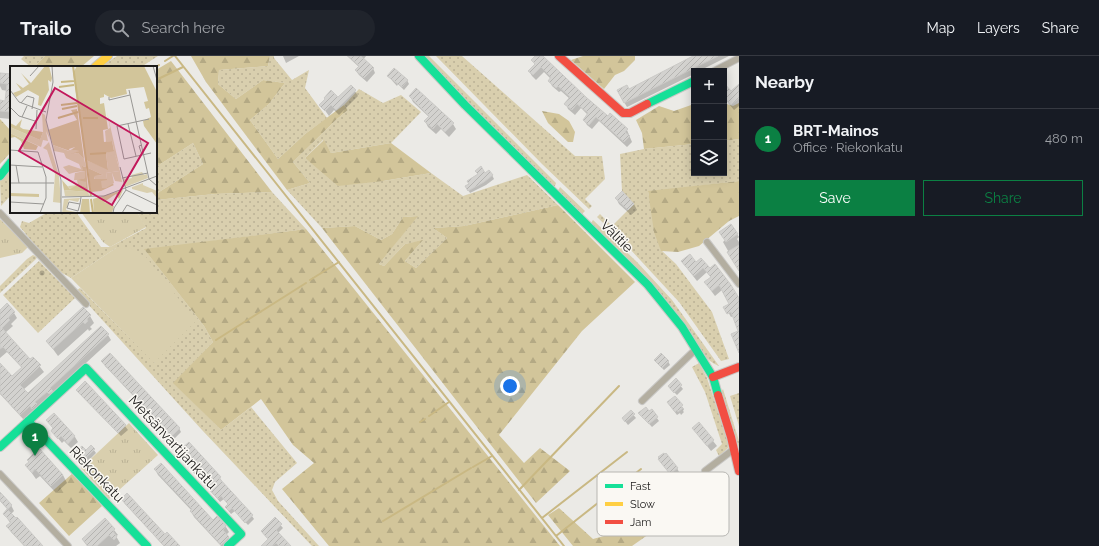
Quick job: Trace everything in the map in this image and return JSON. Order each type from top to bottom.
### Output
[{"type":"street","points":[[96,66],[108,56]]},
{"type":"street","name":"Välitie","points":[[419,56],[465,105],[648,285],[674,316],[713,377],[739,471]]},
{"type":"street","points":[[559,56],[623,113],[630,113],[691,82]]},
{"type":"street","points":[[720,68],[739,58]]},
{"type":"street","points":[[0,176],[10,163]]},
{"type":"street","points":[[0,213],[86,304]]},
{"type":"street","points":[[708,242],[739,284]]},
{"type":"street","points":[[642,401],[696,349]]},
{"type":"street","points":[[713,377],[739,367]]},
{"type":"street","name":"Metsänvartijankatu","points":[[28,421],[86,368],[241,534],[228,546]]},
{"type":"street","points":[[0,447],[28,421]]},
{"type":"street","name":"Riekonkatu","points":[[28,421],[147,546]]},
{"type":"street","points":[[705,471],[734,449]]},
{"type":"street","points":[[0,474],[68,546]]},
{"type":"green space","points":[[24,56],[45,56],[35,66],[30,66],[21,59]]},
{"type":"green space","points":[[45,56],[94,56],[82,66],[35,66]]},
{"type":"green space","points":[[117,56],[158,56],[143,66],[102,66]]},
{"type":"green space","points":[[191,56],[270,56],[268,66],[219,70],[218,84],[236,99],[263,80],[285,83],[269,104],[250,120],[278,159],[305,134],[344,105],[348,110],[293,162],[310,183],[287,190],[206,82]]},
{"type":"green space","points":[[270,56],[274,56],[292,80],[309,70],[305,88],[327,118],[305,134],[278,159],[250,120],[269,104],[285,83],[263,80],[236,99],[218,84],[219,70],[268,66]]},
{"type":"green space","points":[[423,56],[429,56],[556,183],[555,186],[553,186]]},
{"type":"green space","points":[[436,56],[462,56],[575,156],[602,156],[605,179],[585,199],[592,206],[589,209],[542,164]]},
{"type":"green space","points":[[583,56],[635,56],[635,60],[624,71],[615,75],[604,89],[571,60]]},
{"type":"green space","points":[[171,61],[272,192],[215,194],[157,200],[157,193],[203,164],[193,143],[157,166],[157,69]]},
{"type":"green space","points":[[359,89],[383,103],[401,95],[421,112],[391,143],[331,153],[323,140],[305,158],[316,166],[383,181],[431,173],[463,196],[527,175],[558,205],[464,226],[433,228],[447,238],[416,268],[405,261],[422,241],[405,244],[384,266],[379,264],[417,216],[403,217],[392,234],[381,240],[355,226],[322,228],[287,190],[310,183],[293,162],[348,110],[344,105]]},
{"type":"green space","points":[[739,103],[739,139],[727,141],[727,104],[733,106]]},
{"type":"green space","points":[[691,105],[691,144],[644,149],[642,133],[636,120],[659,106],[674,111]]},
{"type":"green space","points":[[542,111],[559,114],[569,121],[575,132],[573,142],[568,142],[548,123]]},
{"type":"green space","points":[[0,119],[10,130],[10,153],[0,164]]},
{"type":"green space","points":[[739,139],[739,181],[648,192],[661,250],[676,264],[712,312],[729,359],[721,361],[679,302],[629,248],[597,217],[600,214],[612,226],[634,204],[622,191],[620,154],[644,149],[691,144],[691,176],[727,176],[727,141]]},
{"type":"green space","points":[[324,140],[331,153],[391,143],[431,173],[383,181],[338,186],[305,158]]},
{"type":"green space","points":[[193,143],[203,164],[157,193],[157,166]]},
{"type":"green space","points":[[10,170],[10,196],[1,206],[0,181]]},
{"type":"green space","points":[[739,181],[739,216],[729,221],[699,246],[678,252],[661,251],[654,232],[648,191]]},
{"type":"green space","points":[[560,187],[585,211],[582,214],[558,191]]},
{"type":"green space","points":[[272,192],[306,229],[145,250],[204,326],[213,342],[174,383],[221,430],[251,407],[297,463],[275,482],[272,490],[278,501],[319,546],[312,546],[202,430],[76,291],[80,288],[155,363],[116,248],[71,278],[55,269],[20,227],[22,221],[29,223],[46,213],[77,213],[101,247],[110,247],[146,228],[138,213],[157,213],[157,200],[215,194]]},
{"type":"green space","points":[[558,205],[635,282],[582,331],[499,435],[524,463],[540,448],[570,471],[536,503],[322,228],[355,226],[381,240],[392,234],[403,217],[418,216],[379,264],[384,266],[405,244],[423,240],[405,261],[416,268],[447,238],[433,228],[464,226]]},
{"type":"green space","points":[[82,213],[138,213],[146,227],[110,247],[103,242]]},
{"type":"green space","points":[[0,219],[28,247],[22,253],[0,258]]},
{"type":"green space","points":[[593,220],[637,262],[672,300],[719,366],[714,364],[706,357],[668,304],[644,276],[591,223]]},
{"type":"green space","points":[[306,229],[560,546],[329,546],[282,489],[314,463],[293,445],[261,399],[221,430],[173,383],[213,342],[204,326],[144,249]]},
{"type":"green space","points":[[128,247],[146,257],[196,321],[154,363],[71,278],[116,248]]},
{"type":"green space","points":[[33,255],[37,257],[36,259],[0,293],[0,286]]},
{"type":"green space","points":[[39,261],[75,298],[38,333],[3,295]]},
{"type":"green space","points":[[699,363],[707,378],[728,442],[728,448],[719,456],[716,450],[722,444],[705,392],[692,367]]},
{"type":"green space","points":[[723,389],[739,441],[739,448],[721,392]]},
{"type":"green space","points":[[739,393],[739,426],[730,396]]},
{"type":"green space","points":[[129,423],[158,455],[109,499],[81,468]]},
{"type":"green space","points":[[73,473],[102,506],[69,536],[39,503]]},
{"type":"green space","points":[[559,508],[593,539],[604,536],[646,536],[632,546],[573,546],[548,515]]},
{"type":"building","points":[[348,56],[361,56],[374,68],[364,78],[355,70],[359,66]]},
{"type":"building","points":[[535,56],[543,56],[587,98],[608,116],[610,113],[628,129],[625,132],[630,136],[624,142],[596,117],[589,125],[583,120],[588,113],[577,104],[572,110],[564,104],[570,97],[558,86],[556,88],[548,81],[551,77],[541,67],[533,75],[528,71],[535,64],[531,60]]},
{"type":"building","points":[[693,56],[718,56],[694,68],[691,68],[691,70],[624,103],[617,90],[627,85],[629,89]]},
{"type":"building","points":[[394,68],[408,80],[402,87],[387,76]]},
{"type":"building","points":[[0,73],[10,74],[10,112],[0,111],[0,100],[5,101],[7,84],[0,83]]},
{"type":"building","points":[[739,84],[739,98],[731,105],[727,100],[727,86],[731,91]]},
{"type":"building","points":[[351,85],[356,90],[336,110],[331,105],[325,111],[319,105],[331,90],[338,97]]},
{"type":"building","points":[[416,88],[454,123],[445,132],[437,124],[433,129],[424,121],[429,116],[409,96]]},
{"type":"building","points":[[481,166],[485,173],[489,170],[493,175],[468,191],[465,186],[469,184],[467,181],[478,174],[475,171]]},
{"type":"building","points":[[622,191],[634,204],[628,210],[615,198]]},
{"type":"building","points":[[731,224],[738,234],[726,242],[719,232]]},
{"type":"building","points":[[739,245],[739,271],[727,252]]},
{"type":"building","points":[[690,254],[696,262],[701,258],[710,268],[715,264],[739,298],[739,353],[731,334],[738,331],[731,312],[727,314],[723,307],[729,304],[719,285],[712,291],[704,282],[711,277],[703,268],[694,276],[681,261]]},
{"type":"building","points":[[7,303],[15,312],[8,318],[10,320],[2,328],[30,359],[33,357],[41,365],[20,385],[28,393],[101,326],[109,334],[50,388],[53,391],[49,394],[47,392],[35,402],[37,404],[32,409],[30,406],[20,415],[0,393],[0,363],[12,376],[22,367],[3,347],[0,349],[0,310]]},
{"type":"building","points":[[83,307],[91,315],[87,319],[88,321],[85,324],[83,322],[53,349],[46,341]]},
{"type":"building","points":[[110,353],[180,428],[172,436],[101,361]]},
{"type":"building","points":[[661,353],[669,361],[662,368],[654,360]]},
{"type":"building","points":[[676,378],[682,385],[674,393],[668,386]]},
{"type":"building","points":[[85,381],[126,425],[118,433],[76,390]]},
{"type":"building","points":[[675,396],[683,405],[681,407],[683,408],[678,412],[677,410],[675,412],[667,402]]},
{"type":"building","points":[[646,407],[649,411],[652,409],[658,417],[649,424],[638,413]]},
{"type":"building","points":[[631,410],[635,414],[625,422],[622,418]]},
{"type":"building","points":[[54,413],[75,436],[68,444],[61,436],[58,439],[51,431],[53,428],[46,420]]},
{"type":"building","points":[[699,422],[714,440],[707,446],[692,428]]},
{"type":"building","points":[[189,442],[253,515],[245,523],[232,508],[229,511],[225,507],[228,504],[221,496],[218,499],[205,485],[210,481],[201,471],[196,475],[192,471],[197,467],[183,455],[185,454],[181,449]]},
{"type":"building","points":[[91,445],[95,449],[80,463],[76,459],[79,456],[75,452],[82,446],[86,450]]},
{"type":"building","points":[[39,448],[63,475],[51,486],[35,469],[32,473],[25,465],[29,462],[27,460]]},
{"type":"building","points":[[666,453],[678,468],[673,472],[668,472],[658,457]]},
{"type":"building","points":[[161,463],[213,520],[217,516],[226,526],[223,530],[229,537],[221,545],[190,511],[192,509],[154,469]]},
{"type":"building","points":[[0,492],[12,505],[8,509],[0,500]]},
{"type":"building","points":[[127,493],[165,534],[167,532],[180,546],[164,546],[121,499]]},
{"type":"building","points":[[7,509],[16,518],[17,517],[43,546],[25,546],[6,526],[11,522],[3,514]]},
{"type":"building","points":[[275,517],[282,524],[276,530],[291,546],[279,546],[276,543],[272,546],[261,546],[268,539],[261,531]]},
{"type":"building","points":[[105,518],[115,529],[113,531],[117,537],[114,540],[109,535],[97,546],[88,546],[82,539]]},
{"type":"waterway","points":[[165,61],[173,56]]},
{"type":"waterway","points":[[175,56],[564,546]]},
{"type":"waterway","points":[[157,80],[183,67]]},
{"type":"waterway","points":[[310,280],[339,262]]},
{"type":"waterway","points":[[216,340],[306,283]]},
{"type":"waterway","points":[[519,490],[619,386]]},
{"type":"waterway","points":[[429,416],[449,402]]},
{"type":"waterway","points":[[420,422],[425,419]]},
{"type":"waterway","points":[[601,472],[627,452]]},
{"type":"waterway","points":[[473,467],[492,456]]},
{"type":"waterway","points":[[383,521],[471,468]]},
{"type":"waterway","points":[[637,472],[641,469]]},
{"type":"waterway","points":[[542,518],[597,475]]},
{"type":"waterway","points":[[556,536],[597,504]]},
{"type":"traffic: fast","points":[[419,56],[465,105],[648,285],[682,327],[713,377],[718,395]]},
{"type":"traffic: fast","points":[[647,104],[691,82]]},
{"type":"traffic: fast","points":[[0,176],[10,163]]},
{"type":"traffic: fast","points":[[0,447],[86,368],[241,534],[228,546]]},
{"type":"traffic: fast","points":[[28,421],[147,546]]},
{"type":"traffic: slow","points":[[96,66],[108,56]]},
{"type":"traffic: jam","points":[[559,56],[623,113],[630,113],[647,104]]},
{"type":"traffic: jam","points":[[713,377],[739,367]]},
{"type":"traffic: jam","points":[[718,395],[731,437],[739,471]]},
{"type":"place","name":"BRT-Mainos","points":[[35,456]]}]
